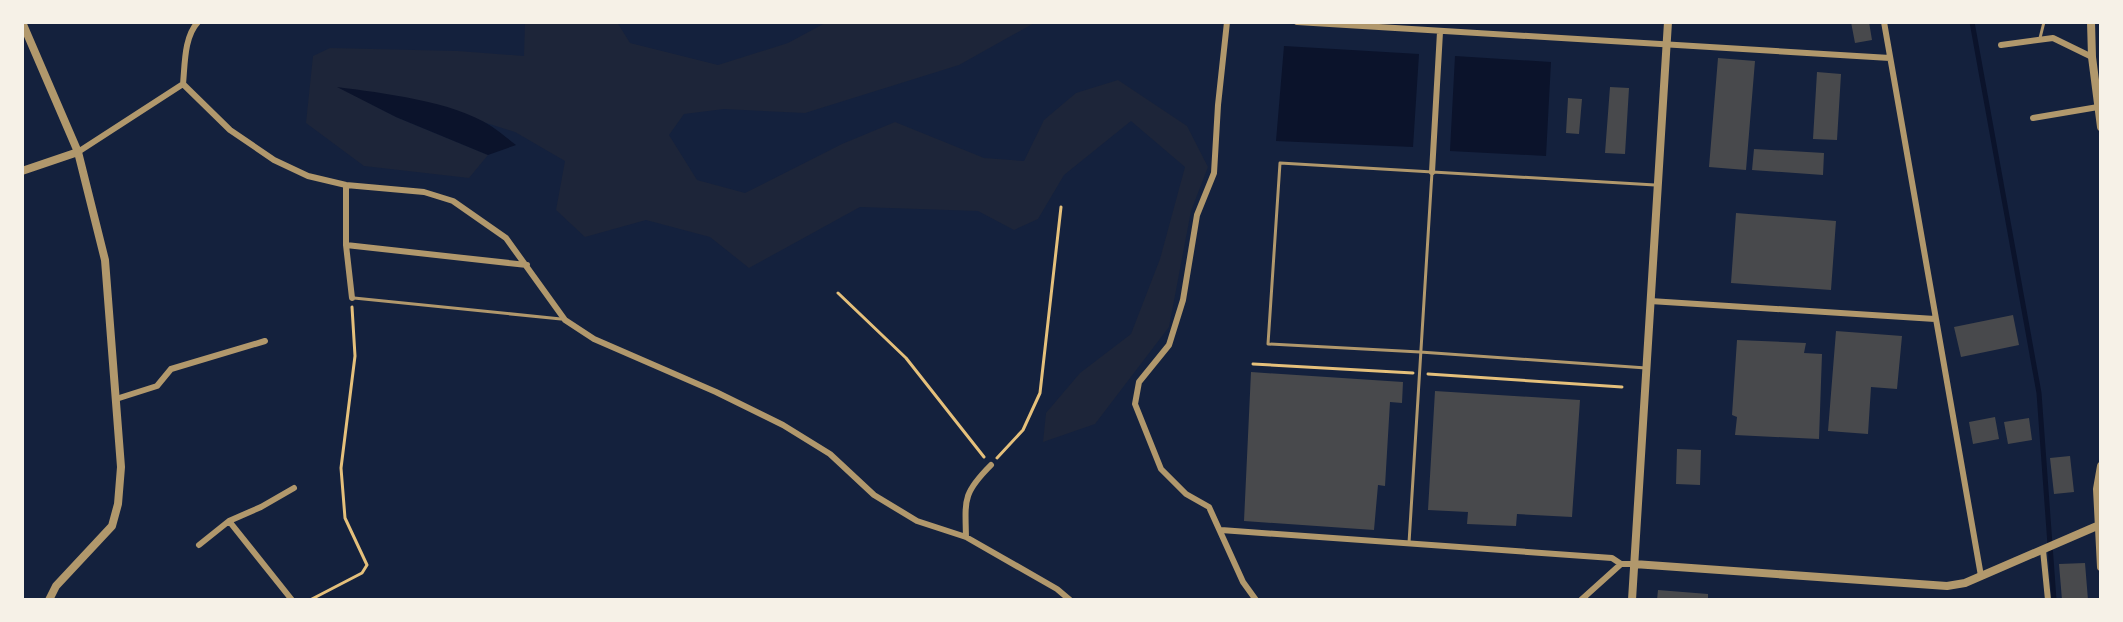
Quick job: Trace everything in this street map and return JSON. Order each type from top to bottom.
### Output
[{"type":"street","points":[[22,22],[78,152],[105,260],[121,467],[118,504],[112,526],[56,586],[49,600]]},
{"type":"street","points":[[183,84],[186,52],[192,28],[198,22]]},
{"type":"street","points":[[1227,22],[1214,173],[1197,215],[1183,300],[1169,345],[1139,382],[1135,404],[1161,469],[1186,494],[1209,507],[1243,582],[1256,600]]},
{"type":"street","points":[[1297,22],[1890,58]]},
{"type":"street","points":[[1632,600],[1668,22]]},
{"type":"street","points":[[1884,22],[1981,576]]},
{"type":"street","points":[[2091,22],[2101,127]]},
{"type":"street","points":[[1432,172],[1440,32]]},
{"type":"street","points":[[2001,45],[2053,38],[2092,57]]},
{"type":"street","points":[[22,171],[78,152],[183,84]]},
{"type":"street","points":[[183,84],[230,130],[274,160],[308,176],[346,185],[424,192],[453,201],[506,238],[565,320],[594,339],[783,425],[830,454],[885,501],[917,521],[966,537],[1057,589],[1070,600]]},
{"type":"street","points":[[2033,118],[2098,107]]},
{"type":"street","points":[[346,185],[346,245],[352,298]]},
{"type":"street","points":[[346,245],[527,265]]},
{"type":"street","points":[[1650,301],[1935,319]]},
{"type":"street","points":[[116,399],[157,386],[171,369],[265,341]]},
{"type":"street","points":[[966,537],[965,506],[972,484],[991,465]]},
{"type":"street","points":[[2101,466],[2097,489],[2101,567]]},
{"type":"street","points":[[199,545],[229,521],[294,488]]},
{"type":"street","points":[[229,521],[292,600]]},
{"type":"street","points":[[1221,530],[1612,558],[1621,564],[1947,586],[1965,583],[2099,526]]},
{"type":"street","points":[[2043,550],[2048,600]]},
{"type":"street","points":[[1581,600],[1621,564]]},
{"type":"lane","points":[[2040,38],[2044,22]]},
{"type":"lane","points":[[1647,368],[1268,344],[1280,163],[1659,185]]},
{"type":"lane","points":[[1409,545],[1432,172]]},
{"type":"lane","points":[[352,298],[565,320]]},
{"type":"path","points":[[838,293],[906,358],[991,465],[1023,430],[1040,393],[1061,207]]},
{"type":"path","points":[[310,600],[362,573],[367,565],[345,518],[341,468],[355,356],[352,298]]},
{"type":"path","points":[[1253,364],[1622,387]]},
{"type":"shaded area","points":[[525,22],[617,22],[630,43],[718,65],[788,43],[827,22],[1036,22],[959,65],[805,113],[724,109],[684,114],[669,135],[697,180],[745,193],[842,144],[895,122],[984,158],[1024,161],[1044,120],[1076,93],[1118,80],[1187,126],[1208,167],[1191,211],[1169,327],[1095,424],[1043,442],[1046,413],[1080,373],[1131,334],[1160,259],[1185,167],[1131,121],[1064,175],[1038,219],[1014,230],[978,211],[860,207],[749,268],[710,237],[646,220],[585,237],[556,210],[565,161],[515,132],[410,99],[340,88],[396,117],[488,155],[469,178],[364,166],[306,123],[313,56],[330,48],[524,56]]},
{"type":"shaded area","points":[[1284,46],[1419,54],[1413,147],[1276,141]]},
{"type":"shaded area","points":[[1455,56],[1551,62],[1546,156],[1450,151]]},
{"type":"shaded area","points":[[337,87],[417,99],[457,110],[491,126],[516,145],[488,155],[396,117]]},
{"type":"building","points":[[1851,22],[1869,22],[1872,40],[1855,43]]},
{"type":"building","points":[[1718,58],[1755,61],[1746,170],[1709,167]]},
{"type":"building","points":[[1817,72],[1841,74],[1837,140],[1813,139]]},
{"type":"building","points":[[1610,87],[1629,88],[1625,154],[1605,153]]},
{"type":"building","points":[[1568,98],[1582,99],[1579,134],[1566,133]]},
{"type":"building","points":[[1754,149],[1824,153],[1823,175],[1752,170]]},
{"type":"building","points":[[1736,213],[1836,221],[1831,290],[1731,283]]},
{"type":"building","points":[[2013,315],[2019,345],[1961,357],[1954,327]]},
{"type":"building","points":[[1836,331],[1902,336],[1897,389],[1871,387],[1868,434],[1828,431]]},
{"type":"building","points":[[1737,340],[1806,343],[1804,353],[1822,354],[1819,439],[1735,435],[1737,417],[1732,415]]},
{"type":"building","points":[[1251,372],[1403,382],[1402,403],[1390,402],[1385,486],[1378,485],[1374,530],[1244,521]]},
{"type":"building","points":[[1435,391],[1580,400],[1572,517],[1517,514],[1516,526],[1467,524],[1468,512],[1428,510]]},
{"type":"building","points":[[1995,417],[1999,439],[1973,444],[1969,422]]},
{"type":"building","points":[[2029,418],[2032,440],[2008,444],[2004,422]]},
{"type":"building","points":[[1677,449],[1701,450],[1700,485],[1676,484]]},
{"type":"building","points":[[2070,456],[2074,492],[2054,494],[2050,458]]},
{"type":"building","points":[[2085,563],[2088,600],[2062,600],[2059,564]]},
{"type":"building","points":[[1658,590],[1708,594],[1708,600],[1657,600]]},
{"type":"waterway","points":[[1972,22],[2039,393],[2054,600]]}]
